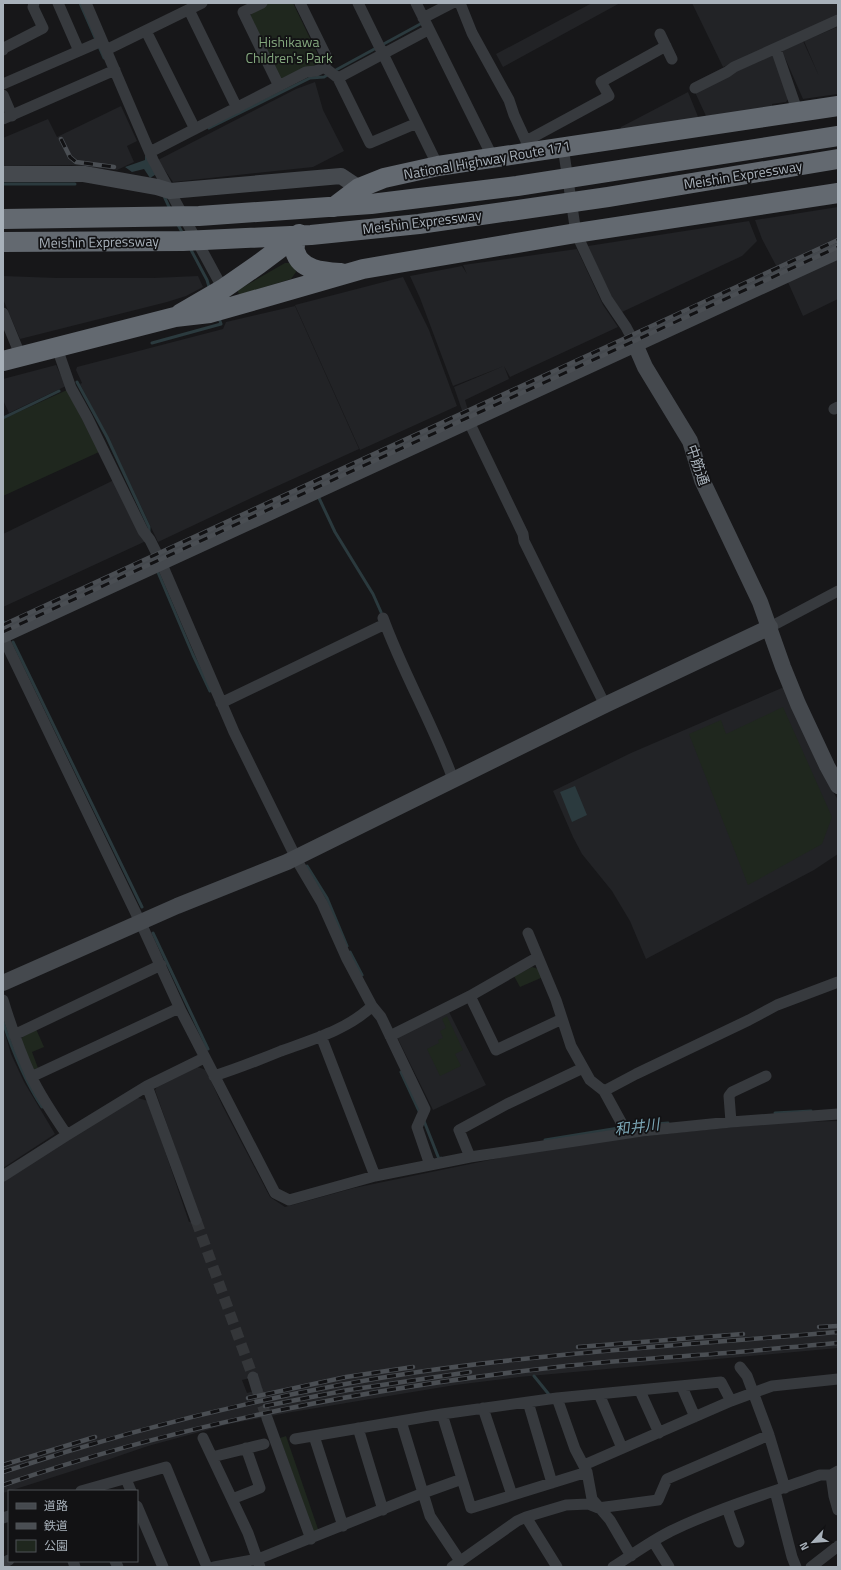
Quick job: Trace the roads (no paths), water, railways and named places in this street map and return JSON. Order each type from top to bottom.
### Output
[{"type":"highway","name":"National Highway Route 171","points":[[215,300],[259,264],[359,188],[384,178],[438,166],[493,158],[527,147],[563,147],[838,106]]},
{"type":"highway","name":"Meishin Expressway","points":[[3,219],[178,217],[371,204],[573,178],[838,136]]},
{"type":"highway","name":"Meishin Expressway","points":[[3,242],[191,240],[312,234],[419,224],[574,202],[838,159]]},
{"type":"highway","name":"National Highway Route 171","points":[[12,359],[175,317],[215,300],[363,269],[576,233],[838,193]]},
{"type":"highway","points":[[296,236],[295,251],[300,262],[320,271],[347,273]]},
{"type":"street","points":[[3,50],[4,48],[43,28],[32,7],[34,3]]},
{"type":"street","points":[[58,3],[80,51]]},
{"type":"street","points":[[86,3],[152,155],[170,192],[215,300]]},
{"type":"street","points":[[3,84],[90,46],[104,45],[146,31],[202,3]]},
{"type":"street","points":[[300,3],[327,58],[332,73],[370,143],[417,123]]},
{"type":"street","points":[[358,3],[438,166]]},
{"type":"street","points":[[416,3],[493,158]]},
{"type":"street","points":[[152,155],[195,129],[306,72],[316,71],[332,73],[380,49],[426,23],[454,3],[509,100],[527,147],[609,96],[601,82],[666,46]]},
{"type":"street","points":[[258,4],[243,12],[279,86]]},
{"type":"street","points":[[189,10],[237,108]]},
{"type":"street","points":[[695,88],[728,72],[734,67],[776,49],[801,35],[838,20]]},
{"type":"street","points":[[146,31],[195,129]]},
{"type":"street","points":[[660,34],[672,59]]},
{"type":"street","points":[[776,49],[798,113]]},
{"type":"street","points":[[3,95],[7,118],[115,70]]},
{"type":"street","name":"中筋通","points":[[563,147],[576,233],[607,298],[626,327],[645,367],[690,441],[702,480],[760,602],[798,704],[838,786]]},
{"type":"street","points":[[3,174],[84,174],[156,187],[170,192],[341,176],[359,188]]},
{"type":"street","points":[[838,251],[3,636],[140,922],[179,1008],[275,1193],[289,1200],[375,1176],[470,1158],[627,1134],[731,1122],[838,1114]]},
{"type":"street","points":[[3,313],[12,359]]},
{"type":"street","points":[[57,348],[71,388],[148,537],[157,564],[221,703],[296,857],[322,903],[347,959],[390,1036],[425,1109],[417,1127],[430,1166]]},
{"type":"street","points":[[469,422],[523,534],[524,541],[605,705]]},
{"type":"street","points":[[3,983],[140,922],[296,857],[605,705],[770,627],[838,591]]},
{"type":"street","points":[[221,703],[384,621],[414,693],[444,756],[453,779]]},
{"type":"street","points":[[528,933],[571,1046],[590,1080],[604,1091],[627,1134]]},
{"type":"street","points":[[390,1036],[470,996],[538,957]]},
{"type":"street","points":[[14,1035],[160,965]]},
{"type":"street","points":[[604,1091],[777,1005],[838,982]]},
{"type":"street","points":[[470,996],[496,1050],[562,1019]]},
{"type":"street","points":[[3,1000],[14,1035],[32,1077],[51,1111],[67,1135]]},
{"type":"street","points":[[32,1077],[179,1008]]},
{"type":"street","points":[[214,1076],[321,1036],[375,1010]]},
{"type":"street","points":[[321,1036],[375,1176]]},
{"type":"street","points":[[3,1176],[147,1086],[204,1058]]},
{"type":"street","points":[[470,1158],[459,1130],[507,1104],[583,1068]]},
{"type":"street","points":[[731,1122],[729,1096],[732,1092],[766,1076]]},
{"type":"street","points":[[147,1086],[196,1220]]},
{"type":"street","points":[[740,1367],[747,1376],[769,1435],[792,1557],[796,1567]]},
{"type":"street","points":[[253,1377],[257,1390]]},
{"type":"street","points":[[442,1414],[471,1508],[552,1483],[585,1468],[622,1448],[731,1401],[772,1386],[838,1379]]},
{"type":"street","points":[[295,1439],[442,1414],[557,1398],[721,1382],[731,1401]]},
{"type":"street","points":[[682,1387],[695,1416]]},
{"type":"street","points":[[640,1391],[659,1433]]},
{"type":"street","points":[[599,1394],[622,1448]]},
{"type":"street","points":[[557,1398],[575,1449],[585,1468],[592,1499],[598,1508],[610,1520],[631,1556]]},
{"type":"street","points":[[528,1402],[552,1483]]},
{"type":"street","points":[[483,1408],[512,1495]]},
{"type":"street","points":[[267,1418],[311,1539]]},
{"type":"street","points":[[401,1421],[430,1516],[456,1564],[517,1521],[526,1517],[566,1505],[588,1504],[598,1508],[658,1500],[667,1479],[769,1435]]},
{"type":"street","points":[[358,1428],[383,1510]]},
{"type":"street","points":[[314,1436],[343,1526]]},
{"type":"street","points":[[203,1438],[232,1499],[259,1563]]},
{"type":"street","points":[[212,1456],[264,1444]]},
{"type":"street","points":[[232,1499],[260,1488],[246,1448]]},
{"type":"street","points":[[88,1490],[166,1467],[208,1567]]},
{"type":"street","points":[[613,1567],[653,1541],[670,1532],[728,1508],[820,1475],[834,1473],[834,1496],[838,1510]]},
{"type":"street","points":[[126,1479],[131,1490]]},
{"type":"street","points":[[214,1567],[259,1563],[311,1539],[423,1493],[462,1479]]},
{"type":"street","points":[[138,1508],[163,1567]]},
{"type":"street","points":[[728,1508],[739,1542]]},
{"type":"street","points":[[526,1517],[557,1567]]},
{"type":"street","points":[[653,1541],[669,1567]]},
{"type":"street","points":[[811,1567],[838,1546]]},
{"type":"waterway","points":[[80,3],[104,58]]},
{"type":"waterway","points":[[334,71],[424,22]]},
{"type":"waterway","points":[[209,128],[310,78],[324,77],[329,74]]},
{"type":"waterway","points":[[3,184],[75,184]]},
{"type":"waterway","points":[[164,196],[170,209]]},
{"type":"waterway","points":[[177,223],[183,234]]},
{"type":"waterway","points":[[190,248],[207,280],[210,290]]},
{"type":"waterway","points":[[152,343],[221,324],[219,318]]},
{"type":"waterway","points":[[77,382],[107,437],[149,527],[149,534]]},
{"type":"waterway","points":[[3,418],[59,391]]},
{"type":"waterway","points":[[319,498],[335,532],[373,594],[381,612]]},
{"type":"waterway","points":[[157,570],[210,691]]},
{"type":"waterway","points":[[3,621],[7,628]]},
{"type":"waterway","points":[[13,642],[142,907]]},
{"type":"waterway","points":[[307,866],[327,898],[347,946]]},
{"type":"waterway","points":[[153,933],[208,1049]]},
{"type":"waterway","points":[[350,952],[362,975]]},
{"type":"waterway","points":[[3,1022],[20,1066],[42,1107]]},
{"type":"waterway","points":[[401,1072],[420,1113]]},
{"type":"waterway","name":"和井川","points":[[775,1113],[811,1111]]},
{"type":"waterway","points":[[424,1121],[439,1159],[441,1158]]},
{"type":"waterway","name":"和井川","points":[[545,1140],[631,1126],[668,1123]]},
{"type":"waterway","points":[[534,1376],[551,1397]]},
{"type":"tunnel","points":[[196,1220],[253,1377]]},
{"type":"tunnel","points":[[257,1390],[267,1418]]},
{"type":"railway","points":[[61,139],[70,157],[76,162],[114,167]]},
{"type":"railway","points":[[3,625],[838,240]]},
{"type":"railway","points":[[3,632],[838,247]]},
{"type":"railway","points":[[819,1327],[838,1326]]},
{"type":"railway","points":[[3,1472],[105,1440],[156,1426],[260,1401],[365,1380],[523,1359],[838,1332]]},
{"type":"railway","points":[[578,1347],[743,1334]]},
{"type":"railway","points":[[3,1485],[70,1463],[137,1444],[204,1427],[341,1398],[479,1377],[567,1366],[838,1343]]},
{"type":"railway","points":[[248,1398],[346,1377],[413,1367]]},
{"type":"railway","points":[[265,1406],[348,1390],[470,1372]]},
{"type":"railway","points":[[3,1465],[95,1437]]},
{"type":"park label","name":"Hishikawa Children's Park","points":[[289,50]]}]
